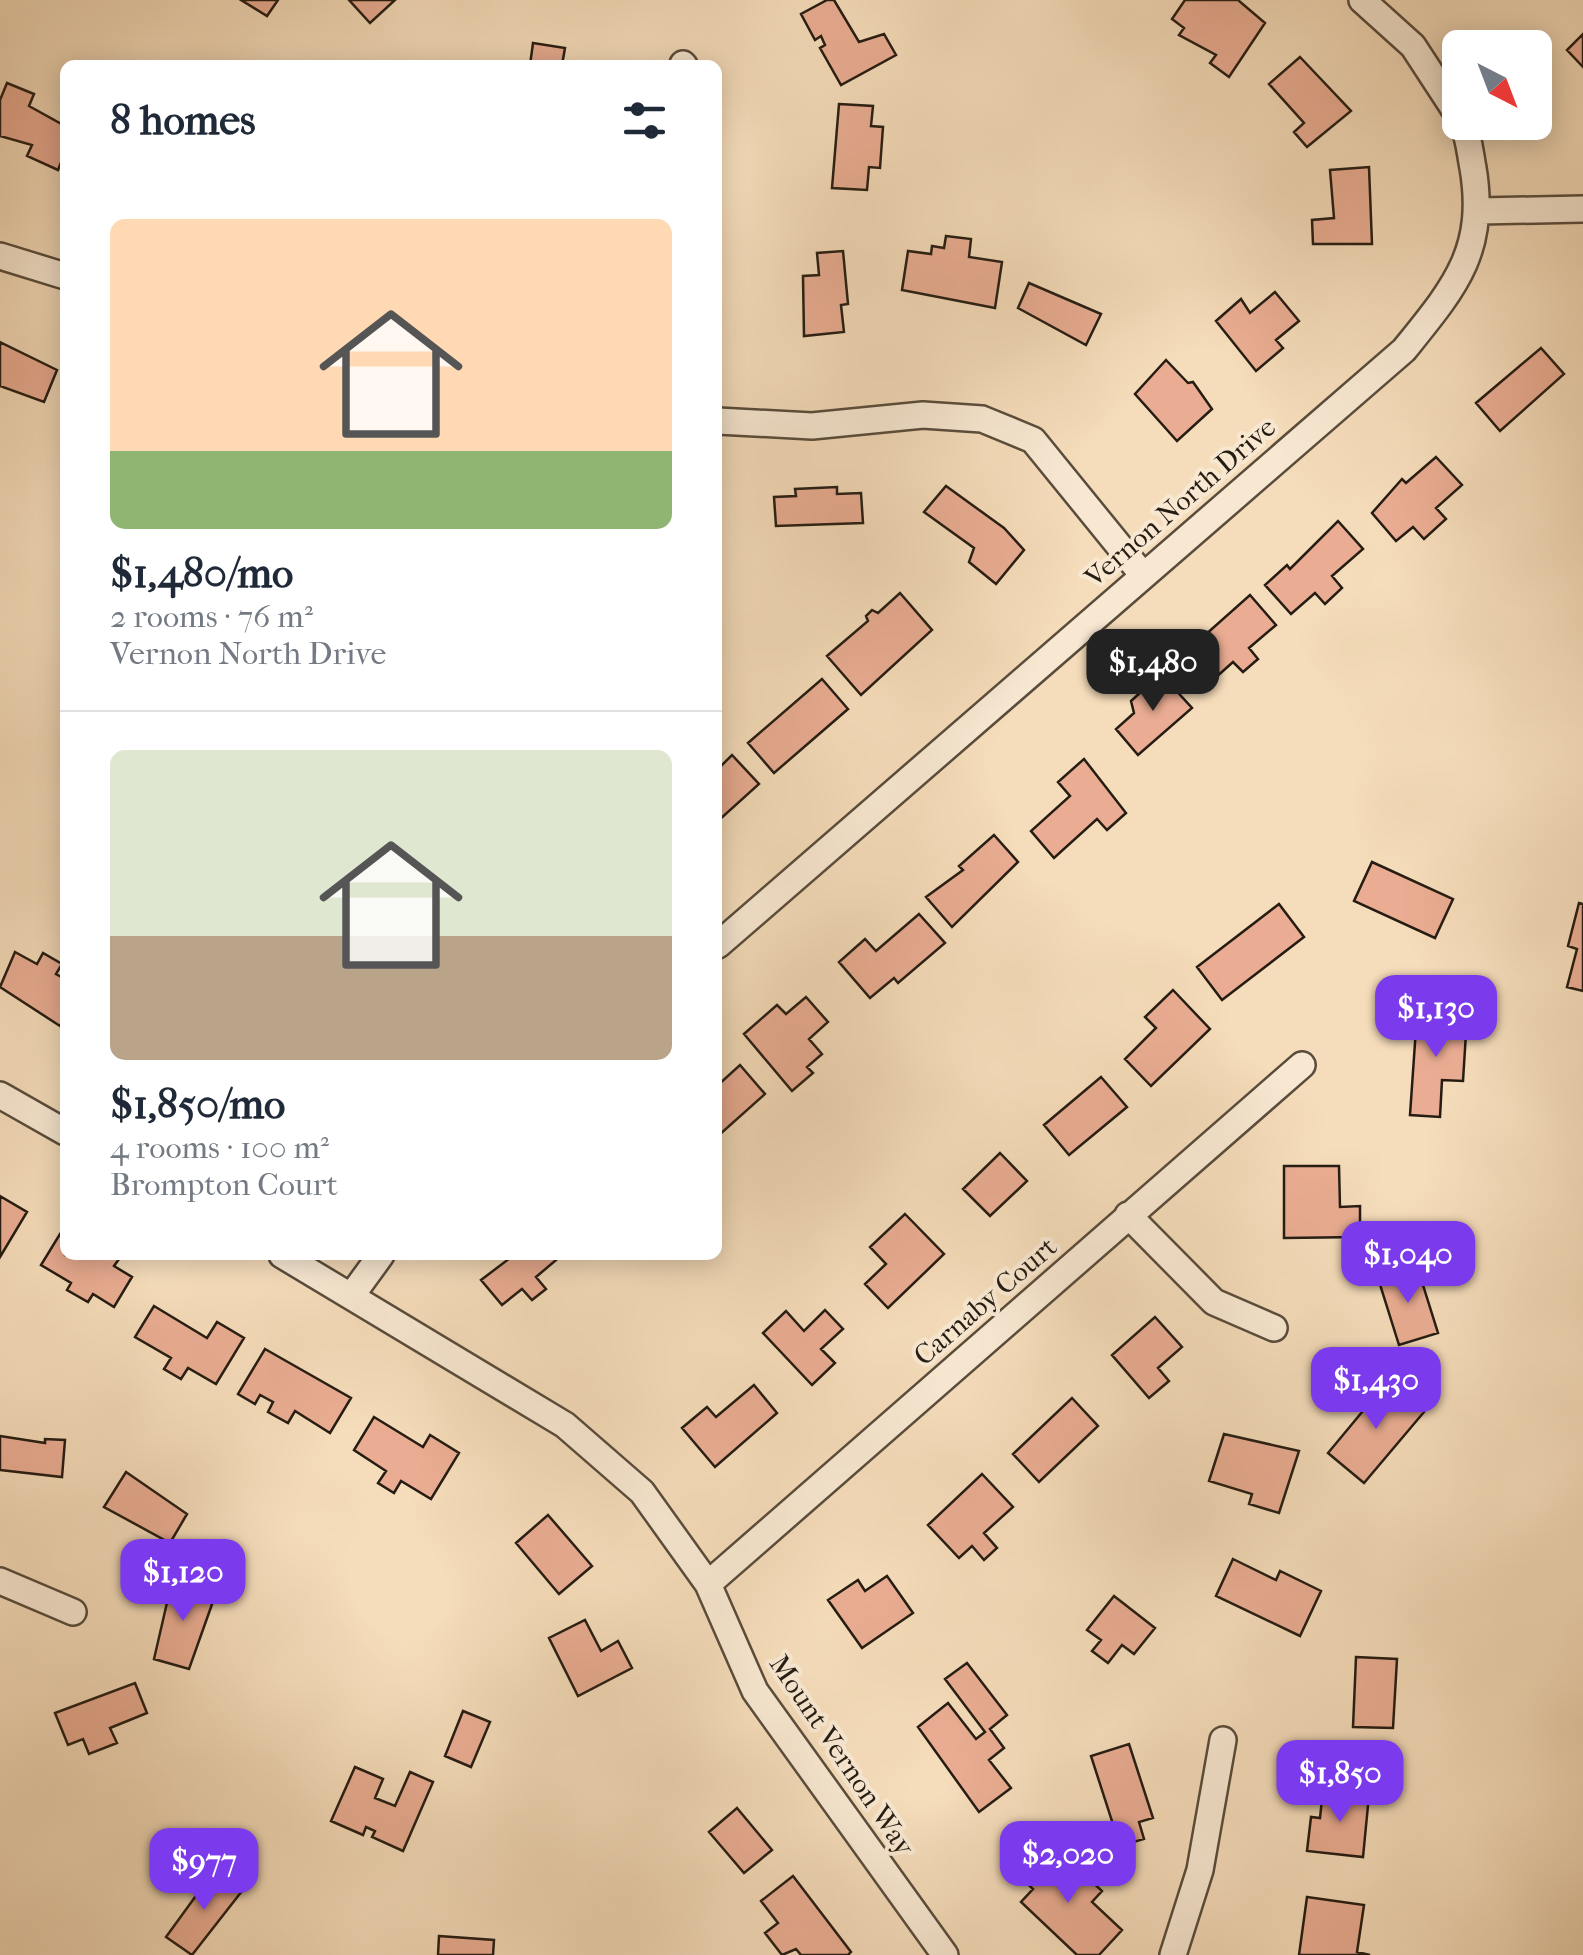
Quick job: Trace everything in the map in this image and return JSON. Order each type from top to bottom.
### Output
[{"type":"street","name":"Vernon North Drive","points":[[1362,0],[1413,46],[1442,91]]},
{"type":"street","name":"Vernon North Drive","points":[[722,942],[1404,350],[1440,306],[1466,260],[1480,211],[1465,140]]},
{"type":"street","points":[[1480,211],[1583,209]]},
{"type":"street","points":[[0,256],[60,274]]},
{"type":"street","points":[[722,422],[812,426],[923,414],[982,419],[1033,440],[1142,574]]},
{"type":"street","name":"Carnaby Court","points":[[708,1584],[1302,1066]]},
{"type":"street","points":[[0,1094],[60,1129]]},
{"type":"street","points":[[1128,1215],[1214,1302],[1274,1328]]},
{"type":"street","name":"Mount Vernon Way","points":[[291,1260],[564,1425],[642,1492],[708,1584],[755,1691],[945,1955]]},
{"type":"street","points":[[352,1295],[377,1260]]},
{"type":"street","points":[[0,1581],[73,1612]]},
{"type":"street","points":[[1172,1955],[1200,1870],[1222,1740]]},
{"type":"building","points":[[241,0],[278,0],[267,16]]},
{"type":"building","points":[[349,0],[395,0],[370,23]]},
{"type":"building","points":[[834,0],[859,42],[884,34],[896,55],[841,85],[820,48],[825,45],[821,36],[815,40],[801,14]]},
{"type":"building","points":[[1185,0],[1238,0],[1265,23],[1229,77],[1210,63],[1216,55],[1179,35],[1184,28],[1172,19]]},
{"type":"building","points":[[1583,34],[1583,67],[1567,50]]},
{"type":"building","points":[[533,43],[565,48],[563,60],[531,60]]},
{"type":"building","points":[[1300,57],[1351,111],[1307,147],[1294,132],[1304,123],[1269,84]]},
{"type":"building","points":[[7,83],[34,94],[29,106],[60,123],[58,170],[27,156],[32,145],[0,136],[0,100]]},
{"type":"building","points":[[839,104],[873,106],[871,126],[883,127],[880,168],[869,167],[867,190],[832,188]]},
{"type":"building","points":[[1369,167],[1372,244],[1313,244],[1312,220],[1334,218],[1330,170]]},
{"type":"building","points":[[946,236],[971,239],[969,257],[1002,262],[995,308],[902,290],[908,251],[931,254],[932,246],[944,248]]},
{"type":"building","points":[[843,251],[848,304],[841,305],[844,332],[804,336],[803,276],[819,275],[817,253]]},
{"type":"building","points":[[1029,283],[1101,314],[1086,345],[1018,308]]},
{"type":"building","points":[[1275,292],[1299,321],[1276,340],[1283,348],[1256,371],[1216,321],[1241,299],[1250,313]]},
{"type":"building","points":[[0,342],[57,370],[44,402],[0,386]]},
{"type":"building","points":[[1541,348],[1564,374],[1500,431],[1476,403]]},
{"type":"building","points":[[1166,360],[1188,383],[1193,382],[1212,409],[1177,441],[1135,394]]},
{"type":"building","points":[[1436,457],[1462,485],[1436,508],[1446,519],[1424,539],[1413,527],[1396,541],[1372,513],[1402,479],[1406,483]]},
{"type":"building","points":[[946,486],[1004,528],[1024,550],[996,584],[969,562],[974,548],[924,512]]},
{"type":"building","points":[[837,487],[837,494],[861,493],[863,523],[776,526],[774,497],[796,496],[795,489]]},
{"type":"building","points":[[1338,521],[1363,549],[1332,576],[1342,588],[1325,604],[1315,593],[1291,614],[1265,585],[1287,565],[1290,569]]},
{"type":"building","points":[[900,593],[932,630],[861,695],[827,656],[868,621],[866,616],[872,610],[878,613]]},
{"type":"building","points":[[1250,595],[1276,625],[1249,648],[1258,659],[1243,672],[1233,662],[1204,688],[1178,659]]},
{"type":"building","points":[[1161,674],[1192,708],[1138,755],[1116,729],[1134,713],[1131,701]]},
{"type":"building","points":[[822,679],[848,709],[774,773],[748,743]]},
{"type":"building","points":[[732,755],[759,784],[722,817],[722,765]]},
{"type":"building","points":[[1084,759],[1126,813],[1107,830],[1097,819],[1054,858],[1031,831],[1070,796],[1058,782]]},
{"type":"building","points":[[994,835],[1018,862],[952,927],[926,897],[963,870],[959,866]]},
{"type":"building","points":[[1372,862],[1453,899],[1435,938],[1354,901]]},
{"type":"building","points":[[1579,903],[1583,904],[1583,991],[1567,987],[1577,949],[1568,946]]},
{"type":"building","points":[[1279,904],[1304,937],[1222,1000],[1197,967]]},
{"type":"building","points":[[919,914],[945,943],[898,983],[894,978],[870,998],[839,962],[865,939],[876,951]]},
{"type":"building","points":[[15,952],[37,964],[43,953],[60,963],[56,974],[60,976],[60,1026],[0,987]]},
{"type":"building","points":[[1173,990],[1210,1029],[1151,1086],[1125,1059],[1156,1028],[1145,1017]]},
{"type":"building","points":[[806,997],[828,1022],[809,1039],[822,1054],[807,1067],[813,1073],[792,1091],[744,1034],[777,1005],[786,1014]]},
{"type":"building","points":[[1417,1014],[1467,1017],[1463,1081],[1442,1080],[1440,1117],[1410,1115]]},
{"type":"building","points":[[740,1065],[765,1094],[722,1132],[722,1081]]},
{"type":"building","points":[[1101,1077],[1127,1107],[1069,1155],[1044,1125]]},
{"type":"building","points":[[1000,1153],[1027,1181],[990,1216],[963,1189]]},
{"type":"building","points":[[1284,1166],[1339,1166],[1340,1207],[1360,1206],[1360,1237],[1284,1238]]},
{"type":"building","points":[[0,1196],[27,1212],[0,1257]]},
{"type":"building","points":[[905,1214],[944,1254],[888,1308],[865,1284],[886,1264],[870,1247]]},
{"type":"building","points":[[60,1234],[60,1260],[118,1260],[114,1266],[132,1277],[114,1307],[93,1294],[88,1302],[67,1290],[71,1283],[41,1265]]},
{"type":"building","points":[[507,1260],[556,1260],[536,1277],[546,1289],[532,1300],[522,1289],[502,1305],[481,1280]]},
{"type":"building","points":[[1417,1266],[1438,1333],[1399,1345],[1378,1278]]},
{"type":"building","points":[[154,1306],[207,1338],[217,1322],[244,1338],[216,1384],[188,1368],[181,1379],[164,1369],[171,1358],[135,1337]]},
{"type":"building","points":[[825,1310],[843,1329],[821,1349],[835,1363],[812,1385],[763,1333],[786,1311],[804,1331]]},
{"type":"building","points":[[1155,1317],[1182,1347],[1158,1368],[1169,1381],[1149,1398],[1112,1355]]},
{"type":"building","points":[[265,1349],[351,1398],[330,1433],[295,1411],[288,1423],[268,1412],[273,1402],[260,1395],[255,1404],[238,1394]]},
{"type":"building","points":[[1387,1382],[1424,1412],[1364,1483],[1328,1453]]},
{"type":"building","points":[[754,1385],[777,1413],[715,1467],[682,1428],[707,1407],[716,1417]]},
{"type":"building","points":[[1072,1398],[1098,1426],[1039,1482],[1013,1454]]},
{"type":"building","points":[[374,1417],[423,1447],[430,1435],[459,1453],[431,1499],[401,1481],[394,1493],[378,1483],[386,1471],[354,1450]]},
{"type":"building","points":[[1224,1434],[1299,1451],[1279,1513],[1249,1504],[1252,1494],[1209,1481]]},
{"type":"building","points":[[0,1436],[45,1443],[45,1439],[65,1440],[62,1477],[0,1470]]},
{"type":"building","points":[[126,1472],[187,1514],[170,1543],[104,1507]]},
{"type":"building","points":[[982,1474],[1013,1507],[984,1533],[997,1548],[984,1560],[972,1546],[959,1558],[928,1525]]},
{"type":"building","points":[[548,1515],[592,1566],[559,1594],[516,1543]]},
{"type":"building","points":[[1233,1559],[1276,1580],[1280,1571],[1321,1591],[1300,1636],[1216,1596]]},
{"type":"building","points":[[887,1576],[913,1613],[862,1648],[828,1600],[858,1580],[865,1591]]},
{"type":"building","points":[[172,1581],[216,1593],[189,1669],[154,1659]]},
{"type":"building","points":[[1114,1596],[1155,1628],[1134,1654],[1122,1645],[1108,1663],[1092,1651],[1101,1640],[1087,1630]]},
{"type":"building","points":[[585,1620],[601,1651],[618,1641],[632,1668],[578,1696],[549,1638]]},
{"type":"building","points":[[1356,1657],[1397,1659],[1393,1728],[1353,1727]]},
{"type":"building","points":[[967,1663],[1007,1715],[990,1729],[1004,1748],[989,1760],[1011,1788],[979,1812],[918,1727],[948,1703],[976,1739],[985,1732],[945,1679]]},
{"type":"building","points":[[135,1683],[147,1713],[110,1728],[117,1743],[89,1754],[83,1739],[68,1745],[55,1713]]},
{"type":"building","points":[[463,1711],[490,1722],[471,1767],[445,1756]]},
{"type":"building","points":[[1129,1744],[1153,1818],[1139,1822],[1144,1839],[1120,1846],[1091,1756]]},
{"type":"building","points":[[355,1767],[383,1779],[375,1798],[395,1806],[410,1772],[433,1782],[403,1851],[372,1837],[375,1831],[366,1827],[363,1835],[331,1821]]},
{"type":"building","points":[[1323,1790],[1369,1795],[1363,1857],[1307,1851],[1311,1817],[1320,1818]]},
{"type":"building","points":[[737,1808],[772,1850],[744,1873],[709,1832]]},
{"type":"building","points":[[1048,1846],[1070,1866],[1062,1874],[1074,1885],[1084,1874],[1102,1891],[1092,1902],[1122,1930],[1099,1955],[1077,1955],[1021,1902],[1033,1889],[1019,1876]]},
{"type":"building","points":[[214,1871],[242,1891],[192,1955],[166,1937]]},
{"type":"building","points":[[793,1876],[851,1952],[848,1955],[801,1955],[796,1949],[782,1955],[765,1933],[778,1923],[761,1901]]},
{"type":"building","points":[[1307,1897],[1364,1905],[1357,1952],[1370,1955],[1299,1955]]},
{"type":"building","points":[[439,1936],[494,1940],[493,1955],[438,1955]]}]
